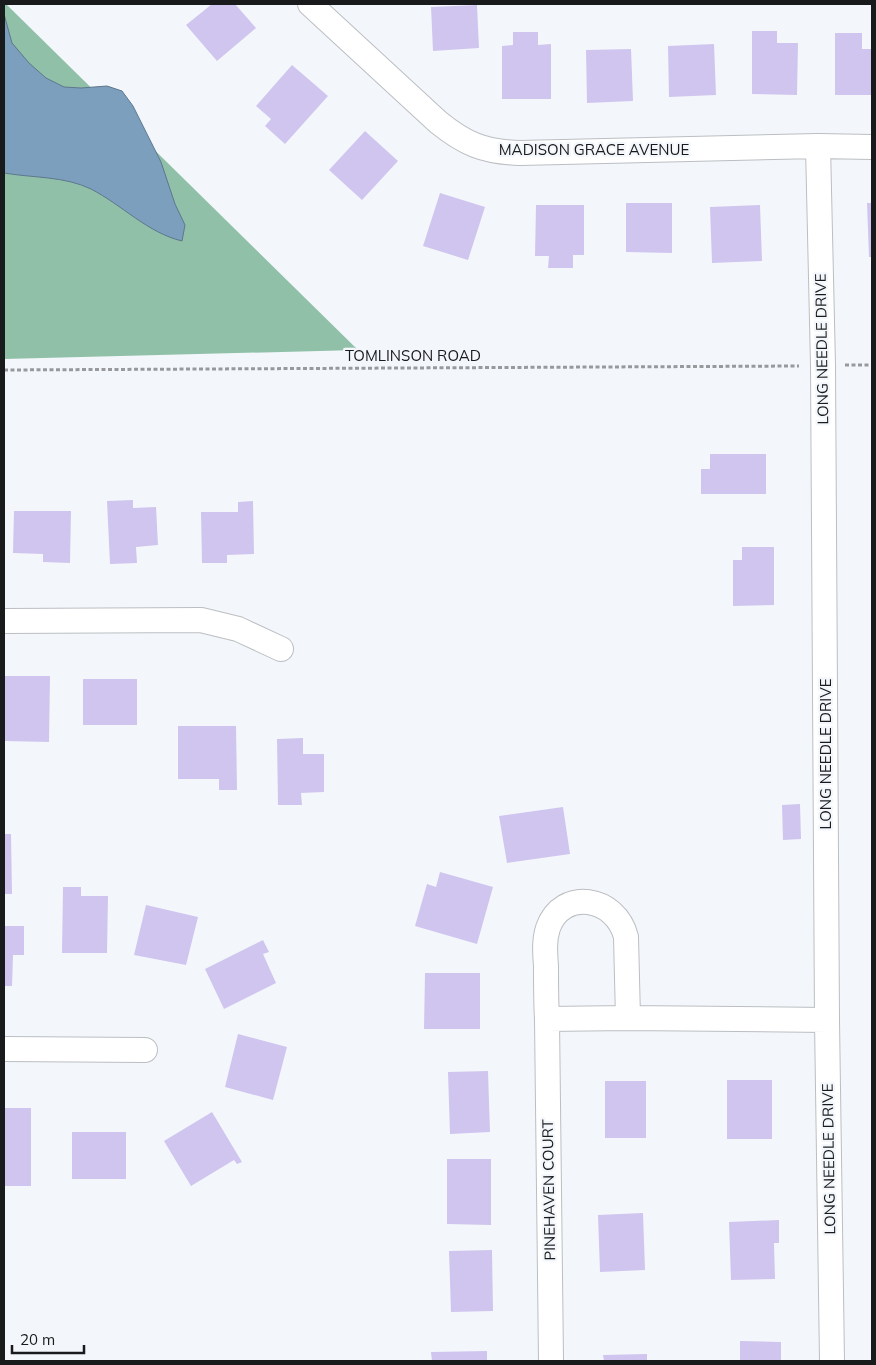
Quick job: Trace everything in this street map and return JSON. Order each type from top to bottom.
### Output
[{"type":"street","name":"MADISON GRACE AVENUE","points":[[310,4],[438,122],[455,136],[481,148],[520,153],[818,146],[872,147]]},
{"type":"street","name":"LONG NEEDLE DRIVE","points":[[818,146],[823,366],[827,1020],[832,1361]]},
{"type":"street","points":[[4,620],[201,620],[238,629],[281,649]]},
{"type":"street","name":"PINEHAVEN COURT","points":[[552,1361],[545,943],[548,926],[560,911],[573,904],[591,902],[605,906],[614,913],[622,925],[626,937],[628,1018]]},
{"type":"street","points":[[547,1020],[628,1018],[827,1020]]},
{"type":"street","points":[[4,1048],[145,1050]]},
{"type":"path","name":"TOMLINSON ROAD","points":[[4,370],[823,366]]},
{"type":"green space","points":[[4,4],[6,4],[358,350],[4,359]]},
{"type":"water","points":[[4,14],[12,43],[29,63],[46,78],[64,87],[107,86],[122,91],[133,106],[161,162],[175,204],[185,225],[182,241],[158,232],[91,189],[81,185],[59,180],[4,173]]},
{"type":"building","points":[[212,4],[235,4],[256,28],[217,61],[186,25]]},
{"type":"building","points":[[477,5],[479,48],[433,51],[431,7]]},
{"type":"building","points":[[752,31],[777,31],[777,43],[798,43],[797,95],[752,94]]},
{"type":"building","points":[[513,32],[538,32],[538,45],[551,44],[551,99],[502,99],[502,46],[513,45]]},
{"type":"building","points":[[835,33],[862,33],[862,49],[872,49],[872,95],[835,95]]},
{"type":"building","points":[[714,44],[716,95],[669,97],[668,46]]},
{"type":"building","points":[[631,49],[633,101],[587,103],[586,50]]},
{"type":"building","points":[[292,65],[328,96],[285,144],[265,126],[271,119],[256,106]]},
{"type":"building","points":[[365,131],[398,161],[362,200],[329,170]]},
{"type":"building","points":[[440,193],[485,207],[468,260],[423,246]]},
{"type":"building","points":[[626,203],[672,203],[672,253],[626,252]]},
{"type":"building","points":[[867,203],[872,203],[872,257],[869,257]]},
{"type":"building","points":[[536,205],[584,205],[584,255],[573,255],[573,268],[548,268],[549,256],[535,256]]},
{"type":"building","points":[[760,205],[762,261],[712,263],[710,207]]},
{"type":"building","points":[[710,454],[766,454],[766,494],[701,494],[701,469],[710,469]]},
{"type":"building","points":[[133,500],[133,508],[156,507],[158,545],[136,547],[137,563],[110,564],[107,501]]},
{"type":"building","points":[[253,501],[254,554],[227,555],[227,563],[202,563],[201,512],[238,512],[238,502]]},
{"type":"building","points":[[14,511],[71,511],[70,563],[43,562],[43,554],[13,553]]},
{"type":"building","points":[[742,547],[774,547],[774,605],[733,606],[733,560],[742,560]]},
{"type":"building","points":[[4,676],[50,676],[49,742],[4,741]]},
{"type":"building","points":[[83,679],[137,679],[137,725],[83,725]]},
{"type":"building","points":[[178,726],[236,726],[237,790],[219,790],[219,779],[178,779]]},
{"type":"building","points":[[303,738],[303,754],[324,754],[324,792],[301,793],[302,805],[278,805],[277,739]]},
{"type":"building","points":[[800,804],[801,839],[783,840],[782,805]]},
{"type":"building","points":[[563,807],[570,854],[507,863],[499,816]]},
{"type":"building","points":[[4,834],[11,834],[12,894],[4,894]]},
{"type":"building","points":[[440,872],[493,887],[477,944],[415,926],[427,884],[436,887]]},
{"type":"building","points":[[63,887],[81,887],[81,896],[108,896],[107,953],[62,953]]},
{"type":"building","points":[[146,905],[198,917],[186,965],[134,955]]},
{"type":"building","points":[[4,926],[24,926],[24,955],[13,955],[12,986],[4,986]]},
{"type":"building","points":[[263,940],[269,952],[263,954],[276,983],[224,1009],[205,969]]},
{"type":"building","points":[[425,973],[480,973],[480,1029],[424,1029]]},
{"type":"building","points":[[238,1034],[287,1047],[273,1100],[225,1087]]},
{"type":"building","points":[[488,1071],[490,1132],[450,1134],[448,1072]]},
{"type":"building","points":[[727,1080],[772,1080],[772,1139],[727,1139]]},
{"type":"building","points":[[605,1081],[646,1081],[646,1138],[605,1138]]},
{"type":"building","points":[[4,1108],[31,1108],[31,1186],[4,1186]]},
{"type":"building","points":[[212,1112],[242,1162],[237,1164],[234,1160],[191,1186],[164,1141]]},
{"type":"building","points":[[72,1132],[126,1132],[126,1179],[72,1179]]},
{"type":"building","points":[[447,1159],[491,1159],[491,1225],[447,1224]]},
{"type":"building","points":[[643,1213],[645,1270],[600,1272],[598,1215]]},
{"type":"building","points":[[779,1220],[779,1243],[774,1243],[775,1279],[731,1280],[729,1222]]},
{"type":"building","points":[[492,1250],[493,1311],[451,1312],[449,1251]]},
{"type":"building","points":[[740,1341],[781,1342],[781,1361],[740,1361]]},
{"type":"building","points":[[487,1351],[487,1361],[432,1361],[431,1352]]},
{"type":"building","points":[[647,1354],[647,1361],[604,1361],[603,1355]]}]
